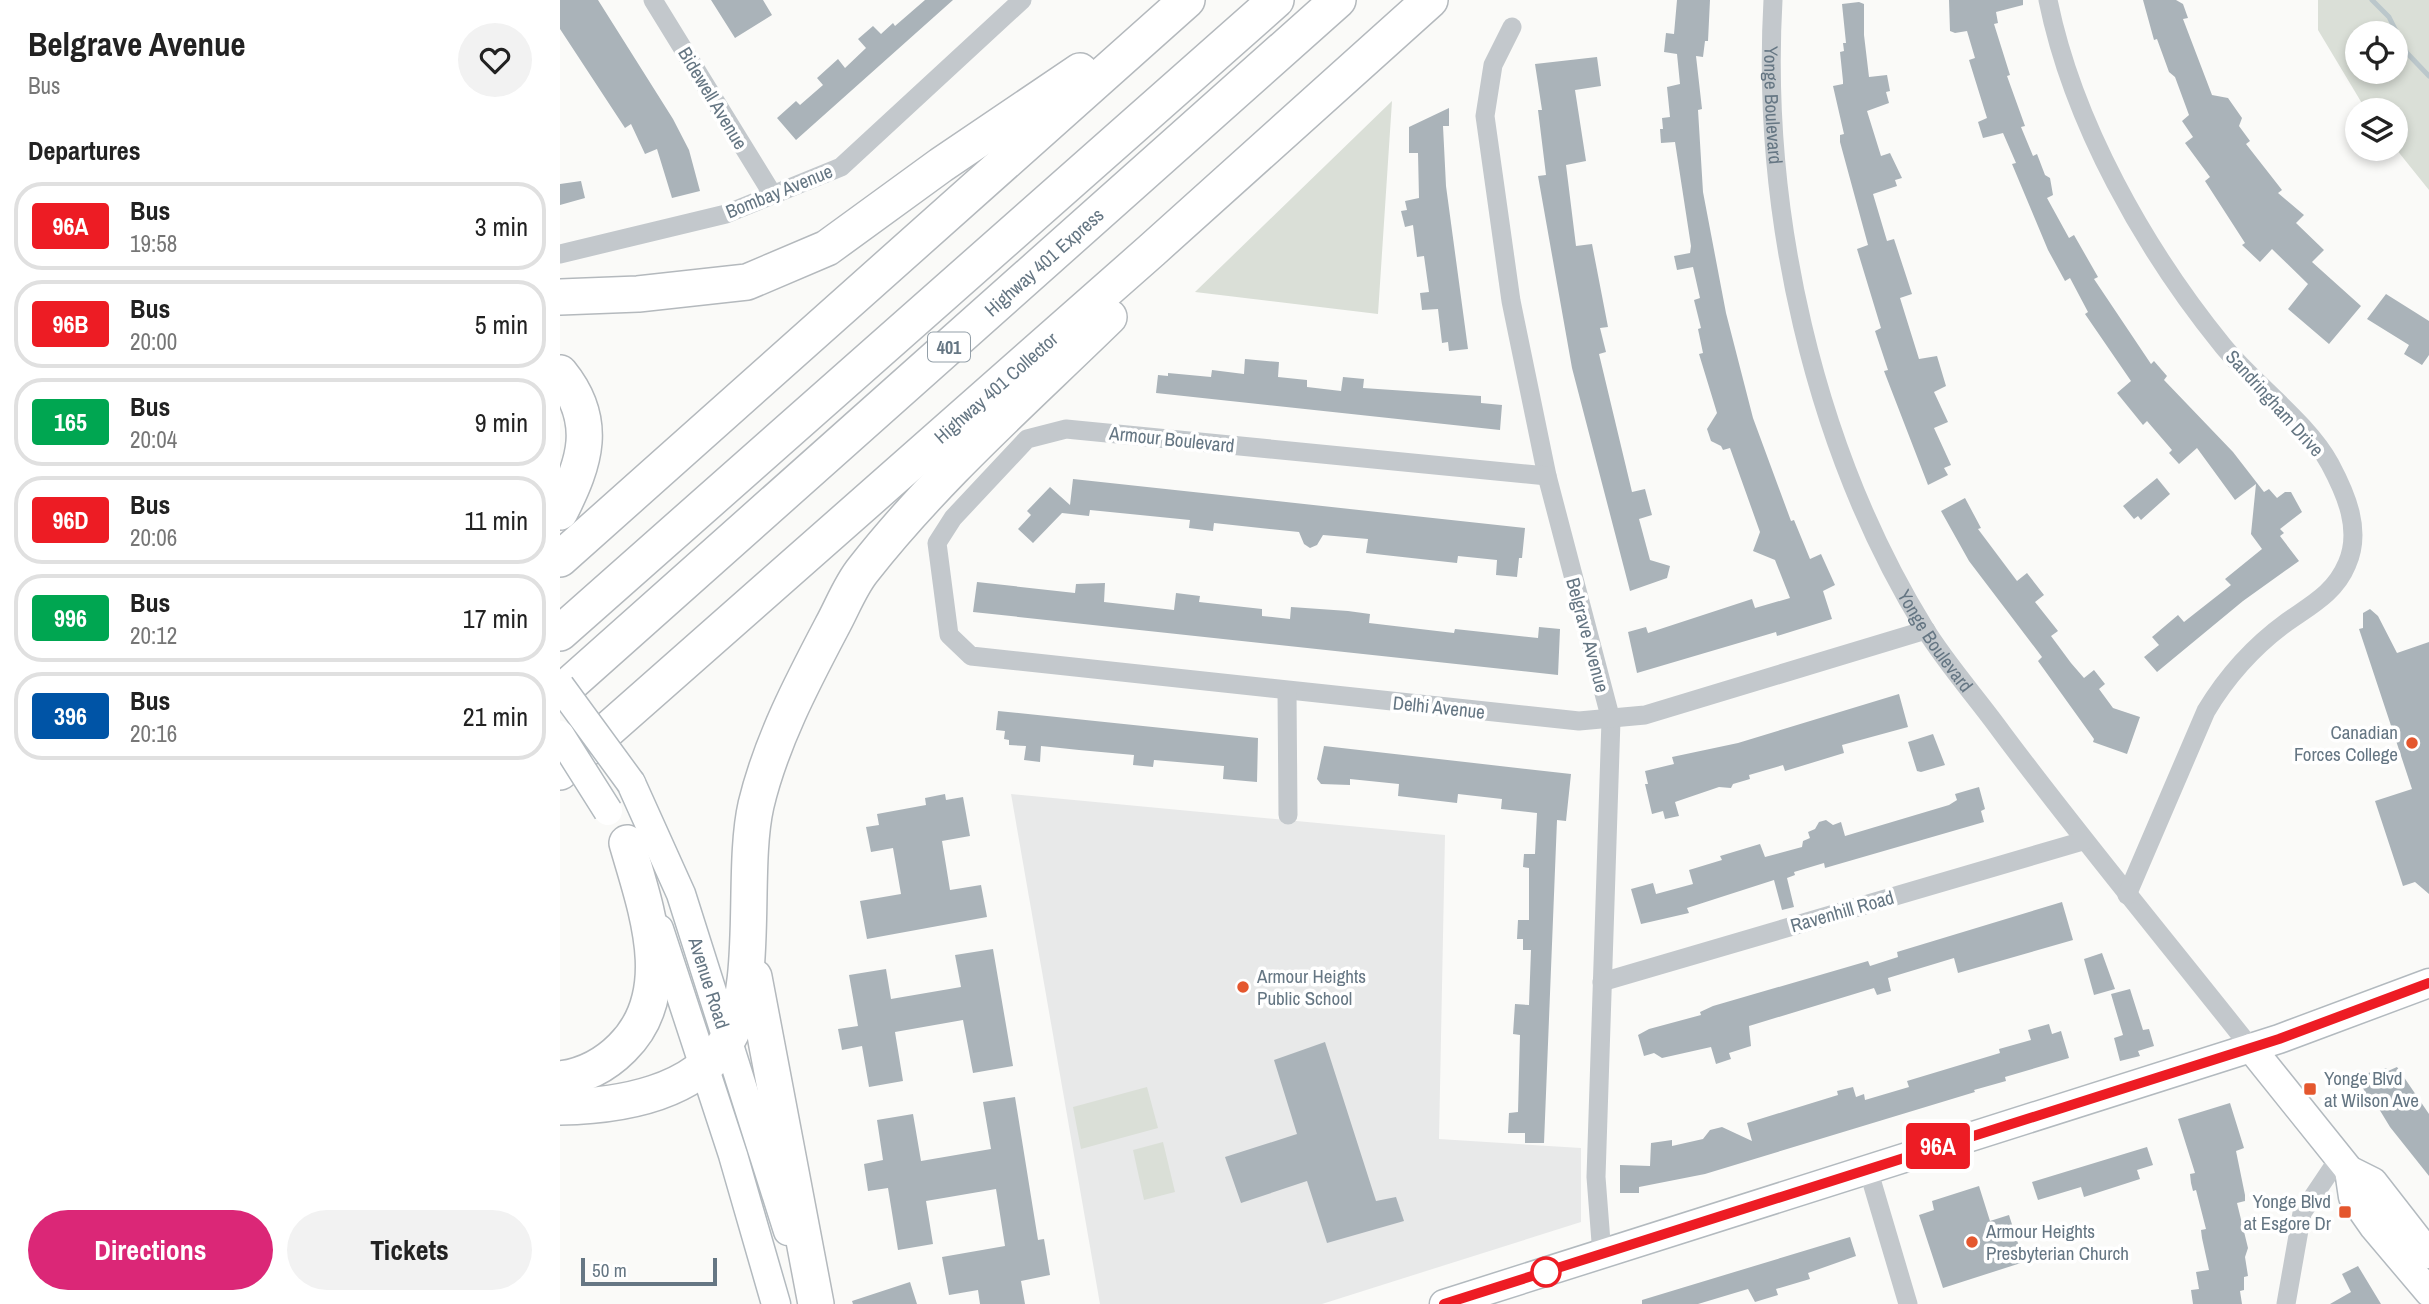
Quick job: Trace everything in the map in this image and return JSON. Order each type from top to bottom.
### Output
[{"type":"highway","points":[[560,559],[1187,0]]},
{"type":"highway","name":"401","points":[[560,634],[1276,0]]},
{"type":"highway","name":"Highway 401 Express","points":[[560,693],[1338,0]]},
{"type":"highway","name":"Highway 401 Collector","points":[[560,772],[576,739],[1152,250],[1430,0]]},
{"type":"highway","points":[[560,297],[638,295],[747,282],[827,248],[941,165],[1117,47],[1148,36]]},
{"type":"highway","points":[[560,1107],[601,1107],[683,1083],[703,1067],[728,1040],[744,995],[748,867],[756,806],[773,749],[808,671],[861,573],[940,481],[1123,303],[1152,250]]},
{"type":"highway","points":[[560,373],[577,401],[585,434],[580,473],[560,513]]},
{"type":"highway","points":[[560,797],[570,785],[576,739]]},
{"type":"highway","points":[[560,1079],[578,1077],[611,1059],[635,1036],[649,1008],[654,951],[647,912],[627,843]]},
{"type":"highway","points":[[746,934],[816,1304]]},
{"type":"main road","name":"Avenue Road","points":[[560,686],[631,783],[681,894],[811,1304]]},
{"type":"main road","name":"Avenue Road","points":[[576,739],[608,811],[627,843],[646,890],[733,1155],[776,1304]]},
{"type":"main road","points":[[1444,1304],[2251,1048],[2429,983]]},
{"type":"main road","name":"Yonge Boulevard","points":[[2251,1048],[2344,1164],[2374,1182],[2429,1254]]},
{"type":"main road","name":"Yonge Boulevard","points":[[2344,1164],[2353,1197],[2429,1292]]},
{"type":"street","name":"Bidewell Avenue","points":[[653,0],[773,195]]},
{"type":"street","name":"Bombay Avenue","points":[[560,254],[726,214],[841,167],[1022,0]]},
{"type":"street","name":"Yonge Boulevard","points":[[1773,0],[1770,55],[1773,152],[1798,312],[1843,457],[1872,525],[1926,629],[2083,841],[2251,1048]]},
{"type":"street","name":"Sandringham Drive","points":[[2048,0],[2075,93],[2144,234],[2186,299],[2225,348],[2329,462],[2347,502],[2354,526],[2347,564],[2334,586],[2316,604],[2287,622],[2251,653],[2221,687],[2206,711],[2127,895]]},
{"type":"street","name":"Belgrave Avenue","points":[[1512,27],[1493,65],[1485,116],[1511,301],[1547,476],[1611,720],[1596,1177],[1602,1255]]},
{"type":"street","name":"Armour Boulevard","points":[[949,635],[937,543],[953,518],[1027,439],[1066,429],[1547,476]]},
{"type":"street","name":"Delhi Avenue","points":[[949,635],[971,656],[1560,720],[1611,720],[1645,715],[1926,629]]},
{"type":"street","points":[[1287,691],[1288,815]]},
{"type":"street","name":"Ravenhill Road","points":[[1602,982],[2083,841]]},
{"type":"street","points":[[2286,1304],[2302,1213],[2344,1164]]},
{"type":"street","points":[[1868,1169],[1908,1304]]},
{"type":"shaded area","points":[[2318,0],[2429,0],[2429,190],[2406,161],[2408,161],[2408,98],[2359,98],[2350,84],[2408,84],[2408,21],[2345,21],[2345,75],[2318,30]]},
{"type":"shaded area","points":[[1392,101],[1378,314],[1195,292]]},
{"type":"shaded area","name":"Armour Heights Public School","points":[[1011,794],[1445,835],[1439,1139],[1581,1148],[1581,1222],[1322,1304],[1100,1304]]},
{"type":"shaded area","points":[[1147,1087],[1158,1128],[1081,1149],[1073,1107]]},
{"type":"shaded area","points":[[1163,1142],[1175,1192],[1144,1200],[1133,1150]]},
{"type":"building","points":[[560,0],[598,0],[673,119],[689,150],[700,191],[672,198],[657,149],[645,154],[631,124],[625,128],[560,29]]},
{"type":"building","points":[[711,0],[763,0],[772,15],[735,38]]},
{"type":"building","points":[[925,0],[953,0],[796,140],[777,118],[796,101],[800,105],[823,85],[817,78],[838,59],[845,68],[866,48],[858,39],[873,26],[881,34],[893,23],[895,26]]},
{"type":"building","points":[[1677,0],[1710,0],[1708,41],[1705,41],[1703,57],[1696,56],[1702,109],[1698,110],[1703,192],[1726,313],[1753,418],[1791,521],[1794,520],[1810,559],[1821,554],[1835,585],[1823,591],[1832,619],[1777,636],[1776,632],[1637,673],[1628,632],[1646,627],[1648,633],[1752,599],[1755,608],[1790,598],[1775,560],[1753,551],[1760,532],[1730,448],[1723,450],[1711,441],[1707,429],[1717,413],[1699,354],[1703,353],[1698,329],[1701,328],[1694,300],[1700,298],[1693,267],[1677,270],[1674,256],[1690,253],[1691,246],[1675,142],[1661,143],[1660,129],[1663,129],[1662,118],[1670,117],[1667,87],[1680,84],[1677,54],[1664,52],[1666,33],[1674,34]]},
{"type":"building","points":[[1949,0],[2023,0],[2023,5],[1996,12],[1998,23],[1994,24],[2010,75],[2007,76],[2025,126],[2021,127],[2033,156],[2037,154],[2045,175],[2050,178],[2053,195],[2047,198],[2069,238],[2074,235],[2098,277],[2094,279],[2151,364],[2154,361],[2167,376],[2164,380],[2233,452],[2264,492],[2269,489],[2277,498],[2285,492],[2291,492],[2302,512],[2280,529],[2284,533],[2280,536],[2299,561],[2243,601],[2157,672],[2144,657],[2159,645],[2152,637],[2178,615],[2184,622],[2231,585],[2225,579],[2262,549],[2251,534],[2256,484],[2235,500],[2197,448],[2179,464],[2169,453],[2172,450],[2147,421],[2143,425],[2117,393],[2131,381],[2085,314],[2088,312],[2070,278],[2065,281],[2048,250],[2012,164],[2016,163],[2003,133],[1983,138],[1978,122],[1987,118],[1969,60],[1975,58],[1967,31],[1950,31]]},
{"type":"building","points":[[2143,0],[2176,0],[2183,4],[2188,18],[2183,19],[2212,95],[2228,98],[2242,118],[2239,126],[2250,141],[2246,144],[2282,190],[2278,193],[2304,215],[2296,223],[2324,250],[2312,262],[2361,306],[2329,344],[2288,309],[2308,284],[2272,249],[2260,262],[2242,245],[2245,243],[2205,181],[2210,177],[2185,143],[2193,137],[2182,121],[2189,115],[2175,77],[2169,72],[2157,39],[2154,40]]},
{"type":"building","points":[[1842,4],[1864,4],[1864,35],[1869,77],[1887,75],[1890,91],[1886,92],[1889,103],[1867,111],[1881,156],[1890,153],[1902,178],[1895,180],[1897,186],[1873,194],[1887,241],[1894,239],[1912,294],[1900,298],[1919,359],[1937,356],[1946,386],[1934,392],[1948,422],[1934,428],[1951,465],[1944,468],[1948,475],[1928,485],[1884,371],[1888,370],[1875,331],[1881,328],[1857,249],[1868,245],[1840,142],[1840,135],[1844,134],[1833,86],[1843,84],[1840,52],[1844,51],[1843,43],[1846,43]]},
{"type":"building","points":[[1597,57],[1601,86],[1575,90],[1586,161],[1566,165],[1576,246],[1592,244],[1608,327],[1600,328],[1606,352],[1599,354],[1632,492],[1645,489],[1652,515],[1639,519],[1650,560],[1670,566],[1667,578],[1630,591],[1572,368],[1538,176],[1546,175],[1538,110],[1542,110],[1535,64]]},
{"type":"building","points":[[1449,108],[1449,126],[1443,126],[1446,186],[1468,349],[1449,351],[1448,342],[1442,343],[1438,309],[1422,310],[1420,293],[1429,292],[1424,256],[1417,257],[1413,225],[1405,227],[1401,211],[1407,210],[1405,201],[1419,198],[1418,153],[1409,153],[1409,127]]},
{"type":"building","points":[[581,181],[585,198],[560,205],[560,184]]},
{"type":"building","points":[[2386,294],[2429,321],[2429,355],[2422,365],[2404,354],[2409,345],[2367,319]]},
{"type":"building","points":[[1245,359],[1279,362],[1278,377],[1307,380],[1307,387],[1341,391],[1343,377],[1364,379],[1363,388],[1481,396],[1481,403],[1502,405],[1500,430],[1156,393],[1158,375],[1168,376],[1168,373],[1211,377],[1212,370],[1244,374]]},
{"type":"building","points":[[2157,478],[2170,494],[2141,520],[2138,516],[2134,519],[2123,506]]},
{"type":"building","points":[[1073,479],[1525,528],[1522,558],[1519,558],[1517,577],[1496,575],[1497,560],[1458,556],[1457,563],[1366,553],[1368,539],[1323,535],[1317,545],[1310,548],[1304,544],[1299,532],[1214,523],[1213,531],[1189,528],[1190,520],[1090,510],[1089,516],[1062,513],[1033,543],[1018,529],[1031,515],[1027,511],[1050,487],[1070,505]]},
{"type":"building","points":[[1965,498],[1981,528],[1978,529],[2017,581],[2027,573],[2044,595],[2035,602],[2058,631],[2051,636],[2071,663],[2084,678],[2094,670],[2105,684],[2099,689],[2113,708],[2140,717],[2127,754],[2093,742],[2094,739],[2038,661],[2042,657],[1969,561],[1941,511]]},
{"type":"building","points":[[977,582],[1075,593],[1076,584],[1105,583],[1104,602],[1174,610],[1176,593],[1200,596],[1199,602],[1262,609],[1262,616],[1290,619],[1291,607],[1348,611],[1370,614],[1369,623],[1454,633],[1455,629],[1538,638],[1539,627],[1560,629],[1558,675],[973,612]]},
{"type":"building","name":"Canadian Forces College","points":[[2370,609],[2378,616],[2397,653],[2429,642],[2429,894],[2415,882],[2403,886],[2375,801],[2412,789],[2359,629],[2363,628],[2363,613]]},
{"type":"building","points":[[1899,694],[1908,727],[1842,745],[1844,753],[1785,771],[1783,765],[1749,775],[1750,779],[1733,784],[1731,788],[1719,787],[1675,802],[1679,816],[1665,819],[1663,811],[1652,814],[1645,771],[1674,764],[1672,757],[1738,743]]},
{"type":"building","points":[[998,711],[1258,738],[1257,782],[1223,779],[1224,766],[1154,760],[1153,767],[1133,765],[1134,755],[1041,746],[1040,762],[1024,760],[1026,746],[1009,745],[1009,740],[1004,739],[1005,731],[996,730]]},
{"type":"building","points":[[1933,734],[1945,765],[1917,771],[1908,742]]},
{"type":"building","points":[[1324,746],[1571,774],[1566,821],[1557,820],[1544,1143],[1525,1143],[1525,1133],[1508,1133],[1509,1113],[1518,1112],[1520,1035],[1513,1034],[1515,1004],[1529,1005],[1531,950],[1523,950],[1523,939],[1517,939],[1518,920],[1529,920],[1529,868],[1523,867],[1524,854],[1535,854],[1537,813],[1501,809],[1502,799],[1458,794],[1457,803],[1398,796],[1399,784],[1350,779],[1350,785],[1321,784],[1317,779]]},
{"type":"building","points":[[1979,787],[1985,809],[1981,811],[1984,822],[1825,868],[1824,863],[1794,872],[1795,875],[1787,878],[1794,907],[1782,910],[1774,880],[1687,908],[1689,913],[1641,924],[1631,889],[1653,883],[1656,894],[1693,884],[1689,870],[1722,860],[1720,856],[1760,844],[1765,857],[1802,847],[1803,841],[1810,838],[1808,832],[1815,829],[1819,822],[1826,820],[1833,825],[1841,822],[1845,836],[1949,805],[1957,800],[1955,794]]},
{"type":"building","points":[[945,794],[946,800],[963,797],[970,836],[942,841],[950,890],[981,885],[987,917],[867,939],[860,901],[901,894],[893,848],[871,852],[866,827],[879,825],[877,814],[926,805],[925,798]]},
{"type":"building","points":[[2062,902],[2073,940],[1958,973],[1954,958],[1888,978],[1891,991],[1877,995],[1874,988],[1749,1026],[1751,1046],[1729,1053],[1731,1059],[1716,1064],[1711,1047],[1662,1058],[1654,1053],[1644,1056],[1638,1035],[1649,1029],[1701,1015],[1700,1012],[1713,1006],[1868,961],[1870,966],[1898,957],[1897,952]]},
{"type":"building","points":[[993,949],[1013,1066],[973,1073],[963,1020],[895,1032],[903,1081],[869,1087],[862,1046],[842,1050],[838,1029],[858,1026],[849,975],[886,969],[891,999],[961,987],[955,955]]},
{"type":"building","points":[[2102,953],[2115,989],[2094,995],[2084,959]]},
{"type":"building","points":[[2130,989],[2143,1030],[2149,1029],[2154,1046],[2138,1051],[2140,1056],[2120,1061],[2114,1038],[2123,1035],[2111,994]]},
{"type":"building","points":[[2049,1024],[2052,1034],[2061,1031],[2069,1058],[2005,1077],[2006,1081],[1974,1090],[1975,1092],[1705,1174],[1639,1187],[1639,1193],[1620,1193],[1620,1165],[1650,1166],[1651,1143],[1672,1140],[1672,1146],[1703,1139],[1710,1130],[1722,1127],[1752,1141],[1747,1123],[1838,1095],[1837,1091],[1853,1087],[1856,1097],[1864,1094],[1865,1100],[1909,1087],[1907,1081],[2000,1053],[1999,1049],[2031,1040],[2028,1030]]},
{"type":"building","points":[[1325,1042],[1376,1201],[1396,1197],[1404,1221],[1327,1243],[1307,1181],[1241,1203],[1225,1157],[1297,1134],[1274,1060]]},
{"type":"building","points":[[2397,1067],[2429,1114],[2429,1176],[2390,1127],[2370,1094],[2367,1096],[2358,1078],[2377,1069],[2379,1071],[2386,1068],[2388,1071]]},
{"type":"building","points":[[1015,1097],[1038,1240],[1044,1239],[1050,1275],[1021,1281],[1025,1304],[980,1304],[978,1290],[949,1295],[942,1257],[1005,1246],[996,1189],[926,1201],[933,1244],[898,1250],[888,1188],[868,1191],[864,1164],[883,1160],[877,1120],[913,1114],[921,1161],[991,1149],[983,1102]]},
{"type":"building","points":[[2230,1103],[2244,1148],[2236,1151],[2245,1201],[2237,1203],[2248,1248],[2245,1257],[2248,1276],[2244,1277],[2244,1290],[2240,1291],[2242,1304],[2193,1304],[2191,1290],[2199,1289],[2196,1272],[2209,1270],[2201,1230],[2206,1229],[2196,1190],[2193,1191],[2190,1174],[2195,1173],[2178,1119]]},
{"type":"building","points":[[2147,1147],[2153,1165],[2137,1170],[2140,1179],[2084,1197],[2081,1187],[2038,1200],[2032,1182]]},
{"type":"building","name":"Armour Heights Presbyterian Church","points":[[1979,1186],[1990,1221],[2009,1215],[2024,1262],[1943,1288],[1919,1215],[1934,1210],[1932,1201]]},
{"type":"building","points":[[1850,1237],[1856,1256],[1808,1273],[1810,1279],[1776,1289],[1778,1295],[1755,1302],[1748,1289],[1698,1304],[1642,1304],[1642,1300]]},
{"type":"building","points":[[2358,1266],[2381,1304],[2330,1304],[2351,1292],[2342,1274]]},
{"type":"building","points":[[910,1282],[917,1304],[853,1304],[852,1301]]},
{"type":"waterway","points":[[2372,0],[2389,17],[2407,53],[2429,76]]},
{"type":"bus line","name":"96A","points":[[1444,1304],[2279,1039],[2429,983]]},
{"type":"place","name":"Canadian Forces College","points":[[2412,743]]},
{"type":"place","name":"Armour Heights Public School","points":[[1243,987]]},
{"type":"place","name":"Yonge Blvd at Wilson Ave","points":[[2310,1089]]},
{"type":"place","name":"Yonge Blvd at Esgore Dr","points":[[2345,1212]]},
{"type":"place","name":"Armour Heights Presbyterian Church","points":[[1972,1242]]}]
